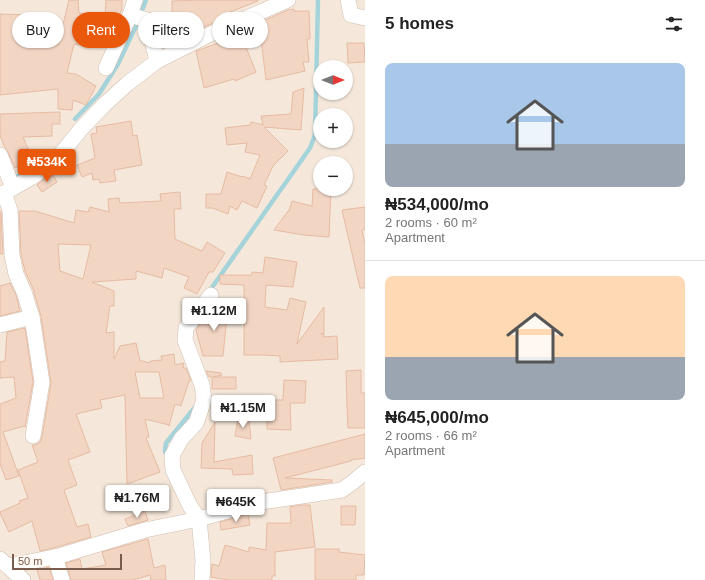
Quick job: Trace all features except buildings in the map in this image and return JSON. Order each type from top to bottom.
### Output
[{"type":"street","points":[[136,0],[130,15],[147,20],[157,61]]},
{"type":"street","points":[[6,192],[34,176],[60,155],[80,129],[104,105],[127,84],[157,61],[206,36],[288,0]]},
{"type":"street","points":[[348,0],[351,15],[365,18]]},
{"type":"street","points":[[106,68],[115,48]]},
{"type":"street","points":[[0,155],[10,210],[12,255],[16,274],[24,292],[32,317],[42,382],[33,436]]},
{"type":"street","points":[[202,580],[203,560],[199,519],[190,506],[173,470],[172,456],[181,439],[196,423],[204,400],[202,385],[185,340],[186,328],[211,295]]},
{"type":"street","points":[[0,325],[32,317]]},
{"type":"street","points":[[4,563],[55,557],[145,530],[199,519],[255,503],[342,490],[365,472]]},
{"type":"street","points":[[55,557],[62,580]]},
{"type":"street","points":[[4,563],[23,580]]},
{"type":"shaded area","points":[[0,0],[365,0],[365,580],[0,580]]},
{"type":"waterway","points":[[75,119],[99,94],[118,64],[136,26],[146,0]]},
{"type":"waterway","points":[[208,293],[310,148],[315,135],[318,0]]},
{"type":"waterway","points":[[16,177],[27,171],[36,163]]},
{"type":"waterway","points":[[167,458],[165,451],[166,443],[196,406]]}]
